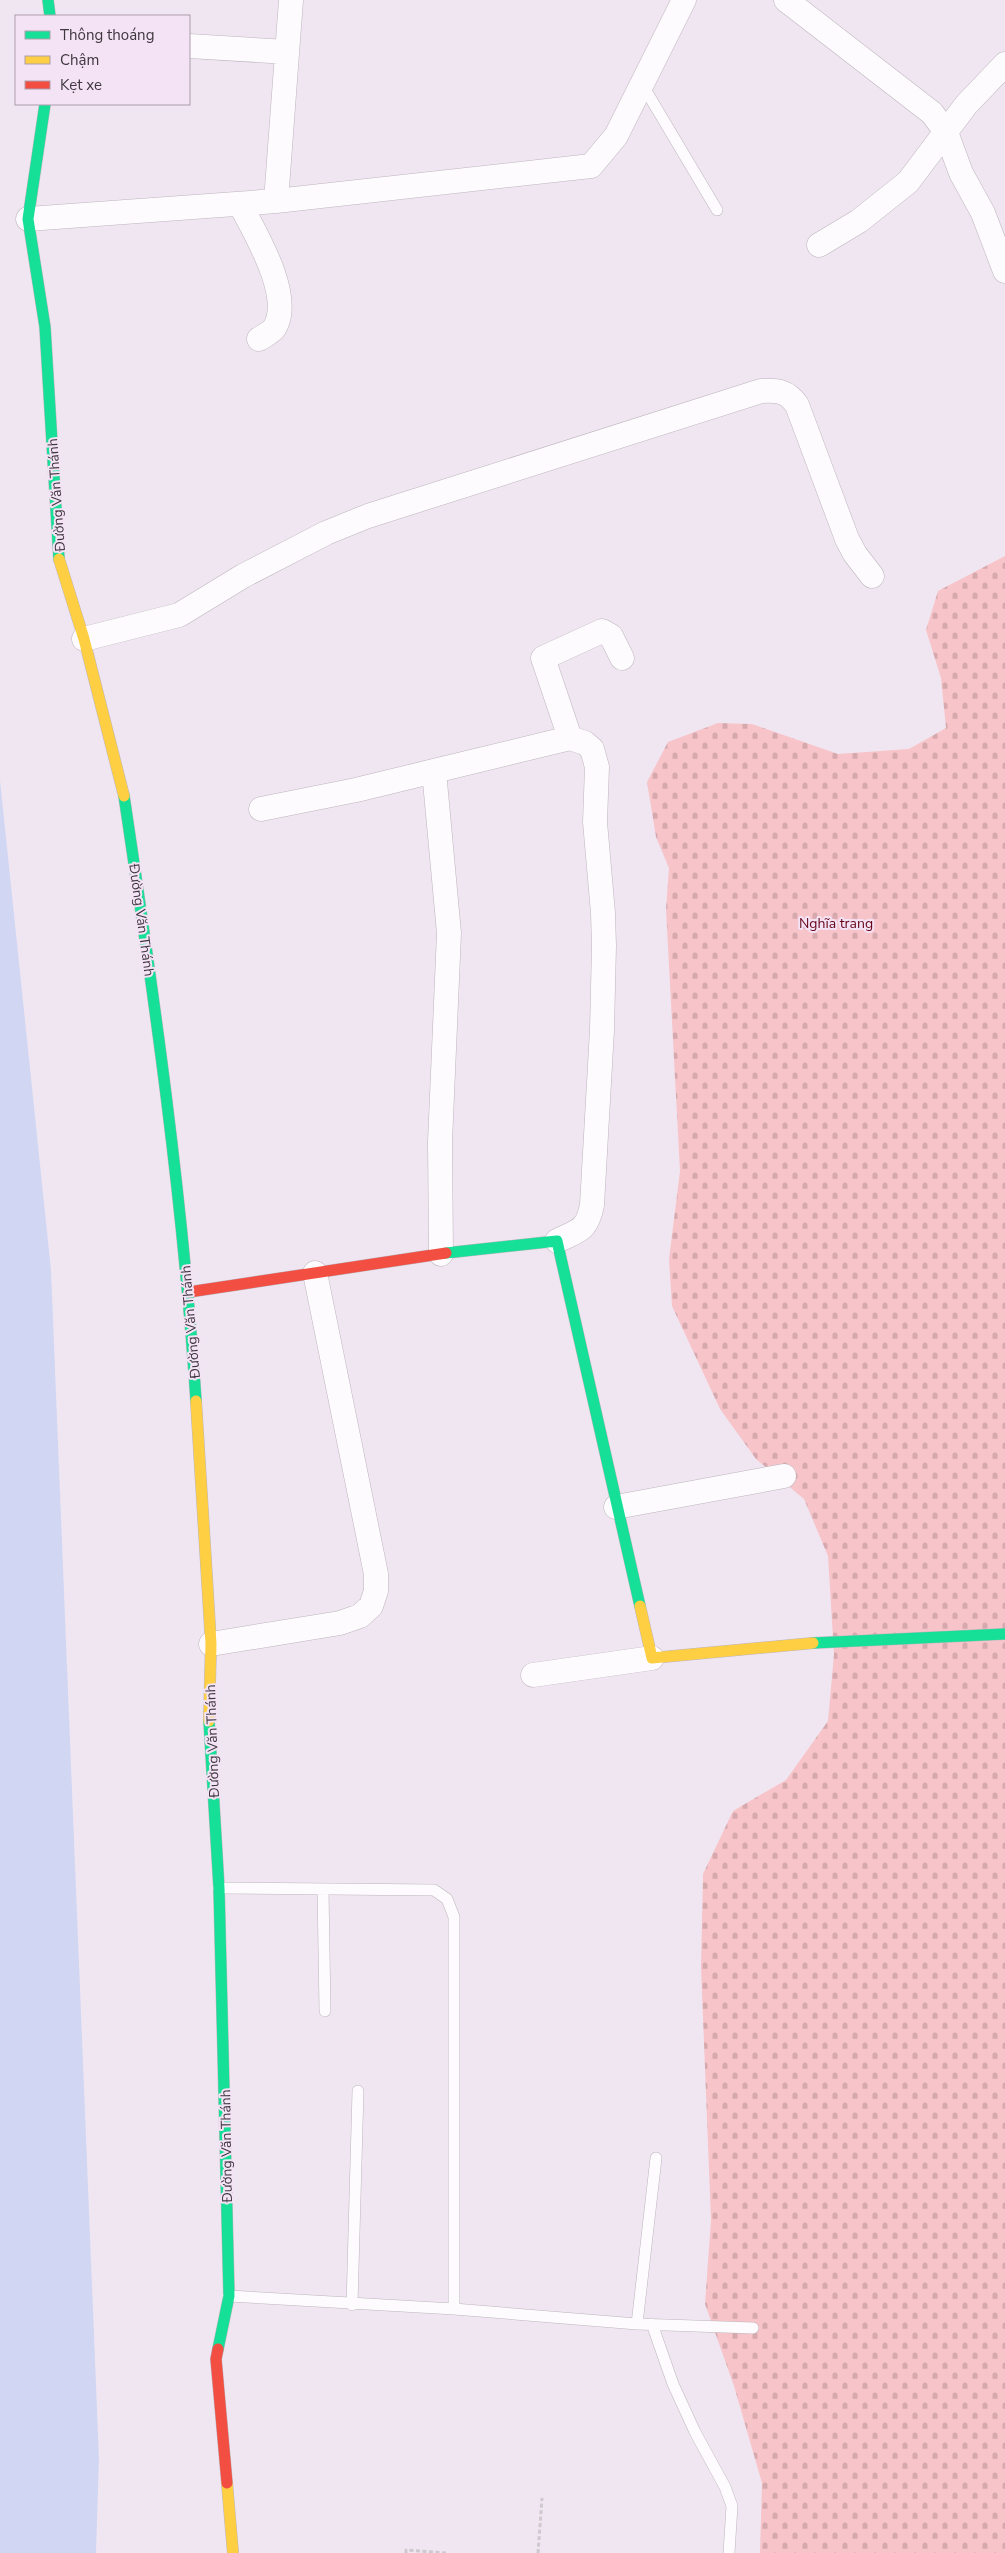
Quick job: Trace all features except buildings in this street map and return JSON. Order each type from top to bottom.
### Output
[{"type":"main road","points":[[48,0],[50,15]]},
{"type":"main road","name":"Đường Văn Thánh","points":[[45,105],[28,219],[45,327],[59,558],[84,639],[121,778],[144,929],[189,1292],[211,1644],[208,1712],[219,1888],[229,2296],[216,2359],[234,2553]]},
{"type":"main road","points":[[189,1292],[441,1254],[557,1241],[616,1507],[652,1658],[790,1644],[1005,1634]]},
{"type":"street","points":[[276,201],[291,0]]},
{"type":"street","points":[[28,219],[276,201],[591,166],[616,136],[684,0]]},
{"type":"street","points":[[786,0],[932,112],[946,132],[961,174],[983,213],[1005,271]]},
{"type":"street","points":[[190,46],[287,52]]},
{"type":"street","points":[[819,245],[860,221],[902,188],[925,162],[966,105],[1005,64]]},
{"type":"street","points":[[240,204],[266,257],[276,285],[280,307],[274,328],[259,339]]},
{"type":"street","points":[[84,639],[179,615],[243,576],[326,533],[368,516],[761,391],[778,390],[789,395],[797,405],[847,539],[855,554],[872,576]]},
{"type":"street","points":[[570,738],[543,658],[602,631],[611,636],[622,658]]},
{"type":"street","points":[[261,808],[356,790],[570,738],[585,743],[592,749],[597,767],[595,822],[604,913],[602,1030],[592,1206],[589,1221],[581,1229],[557,1241]]},
{"type":"street","points":[[434,771],[449,933],[440,1142],[441,1254]]},
{"type":"street","points":[[211,1644],[340,1623],[360,1616],[371,1606],[376,1591],[376,1574],[368,1524],[344,1424],[315,1274]]},
{"type":"street","points":[[616,1507],[784,1476]]},
{"type":"street","points":[[533,1675],[652,1658]]},
{"type":"lane","points":[[642,84],[717,210]]},
{"type":"lane","points":[[219,1888],[434,1890],[447,1899],[454,1917],[454,2309]]},
{"type":"lane","points":[[322,1889],[325,2011]]},
{"type":"lane","points":[[352,2305],[358,2091]]},
{"type":"lane","points":[[637,2324],[656,2158]]},
{"type":"lane","points":[[229,2296],[352,2305],[454,2309],[637,2324],[753,2328]]},
{"type":"lane","points":[[652,2324],[677,2392],[732,2506],[729,2553]]},
{"type":"path","points":[[538,2553],[542,2498]]},
{"type":"path","points":[[406,2553],[406,2550],[447,2553]]},
{"type":"green space","name":"Nghĩa trang","points":[[1005,556],[1005,2553],[760,2553],[762,2483],[734,2386],[705,2304],[711,2220],[701,1967],[703,1874],[733,1811],[786,1780],[828,1721],[834,1654],[828,1556],[804,1499],[756,1459],[720,1409],[672,1306],[669,1259],[680,1171],[666,909],[669,868],[656,837],[647,782],[668,742],[718,723],[752,724],[838,754],[909,749],[946,728],[941,678],[926,630],[938,591]]},
{"type":"water","points":[[0,780],[51,1270],[99,2459],[96,2553],[0,2553]]},
{"type":"traffic: fast","points":[[48,0],[50,15]]},
{"type":"traffic: fast","points":[[45,105],[28,219],[45,327],[59,559]]},
{"type":"traffic: fast","points":[[124,796],[157,1022],[183,1249],[196,1401]]},
{"type":"traffic: fast","points":[[446,1253],[557,1241],[640,1606]]},
{"type":"traffic: fast","points":[[813,1643],[1005,1634]]},
{"type":"traffic: fast","points":[[209,1721],[219,1888],[229,2296],[218,2349]]},
{"type":"traffic: slow","points":[[59,559],[84,639],[124,796]]},
{"type":"traffic: slow","points":[[196,1401],[211,1644],[209,1721]]},
{"type":"traffic: slow","points":[[640,1606],[652,1658],[813,1643]]},
{"type":"traffic: slow","points":[[227,2483],[233,2553]]},
{"type":"traffic: jam","points":[[189,1292],[446,1253]]},
{"type":"traffic: jam","points":[[218,2349],[216,2359],[227,2483]]}]
